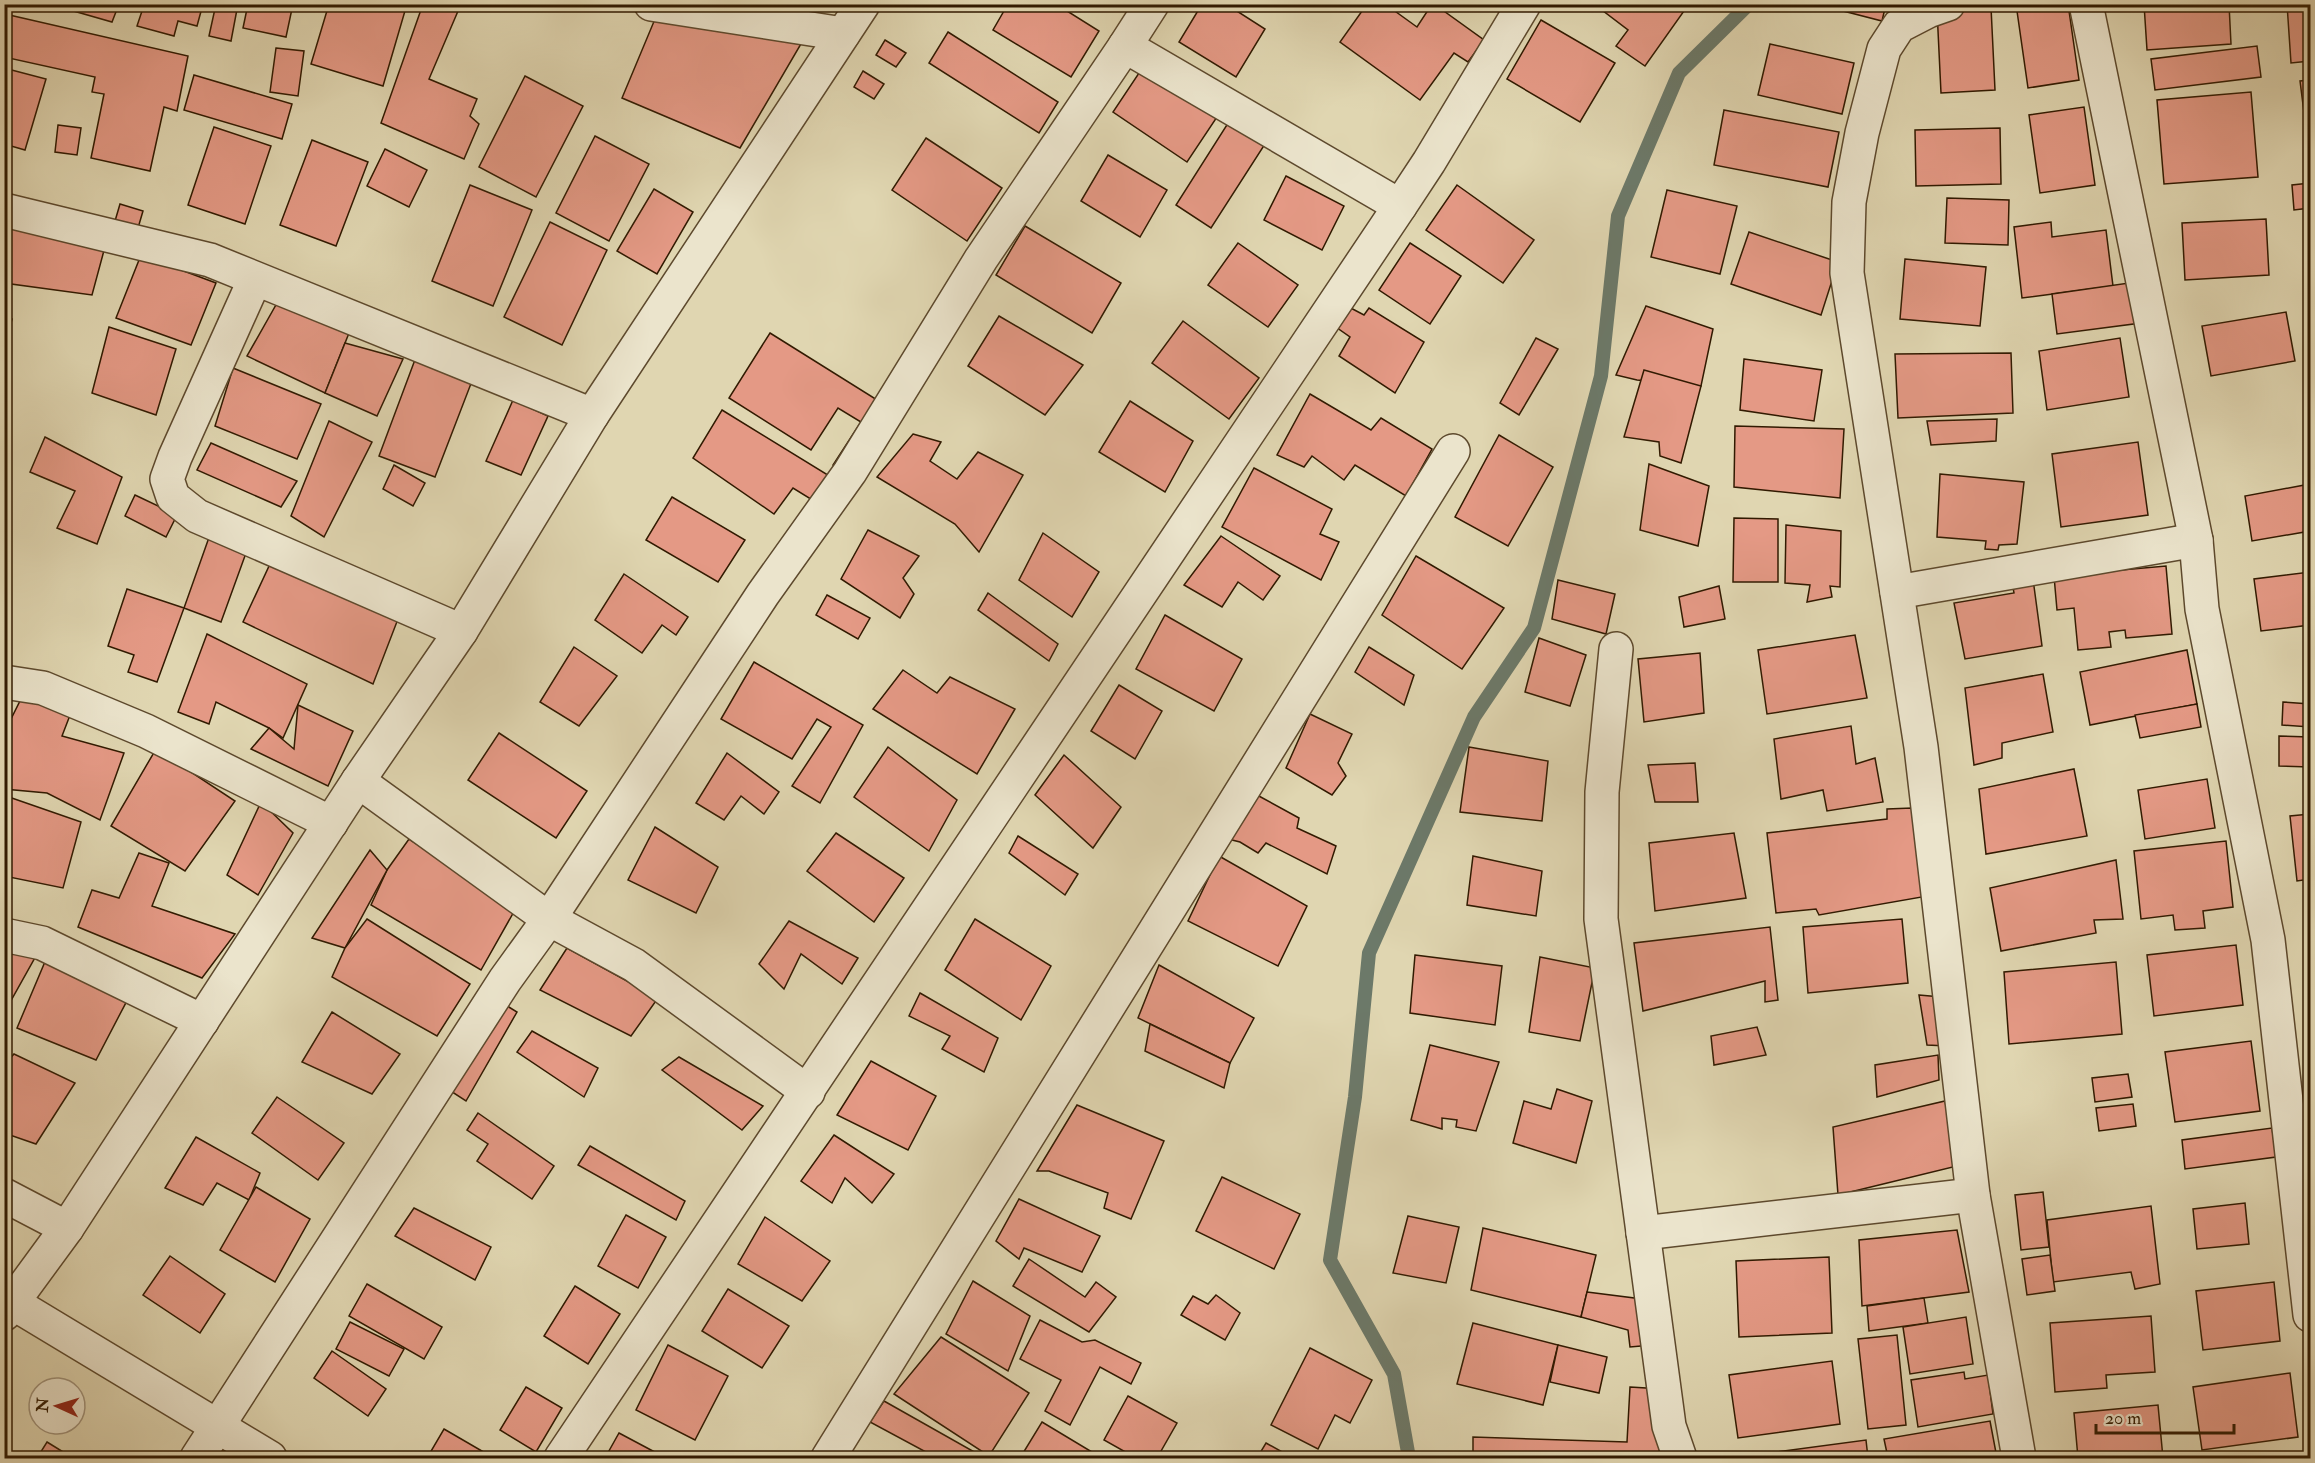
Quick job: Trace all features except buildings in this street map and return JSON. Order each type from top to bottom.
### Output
[{"type":"street","points":[[651,4],[843,34]]},
{"type":"street","points":[[270,1458],[218,1425],[9,1308],[67,1228],[358,781],[461,631],[592,415],[863,4]]},
{"type":"street","points":[[196,1458],[505,980],[549,919],[763,594],[849,472],[981,259],[1152,4]]},
{"type":"street","points":[[561,1458],[1400,206],[1524,4]]},
{"type":"street","points":[[1948,4],[1928,11],[1899,26],[1884,49],[1862,134],[1849,202],[1847,273],[1921,747],[1973,1195],[2019,1458]]},
{"type":"street","points":[[2086,4],[2196,540],[2202,609],[2268,940],[2310,1315]]},
{"type":"street","points":[[1125,46],[1400,206]]},
{"type":"street","points":[[4,210],[210,260],[592,415]]},
{"type":"street","points":[[255,279],[175,457],[167,479],[173,497],[197,516],[461,631]]},
{"type":"street","points":[[828,1458],[1453,451]]},
{"type":"street","points":[[1897,592],[2196,540]]},
{"type":"street","points":[[1616,649],[1602,792],[1601,919],[1669,1426],[1680,1458]]},
{"type":"street","points":[[4,682],[43,688],[146,731],[331,823]]},
{"type":"street","points":[[358,781],[549,919],[634,965],[808,1092]]},
{"type":"street","points":[[4,935],[42,943],[202,1021]]},
{"type":"street","points":[[4,1195],[67,1228]]},
{"type":"street","points":[[1643,1233],[1973,1195]]},
{"type":"waterway","points":[[1409,1458],[1394,1374],[1330,1260],[1355,1097],[1369,953],[1474,717],[1534,628],[1601,376],[1618,216],[1679,73],[1749,4]]}]
